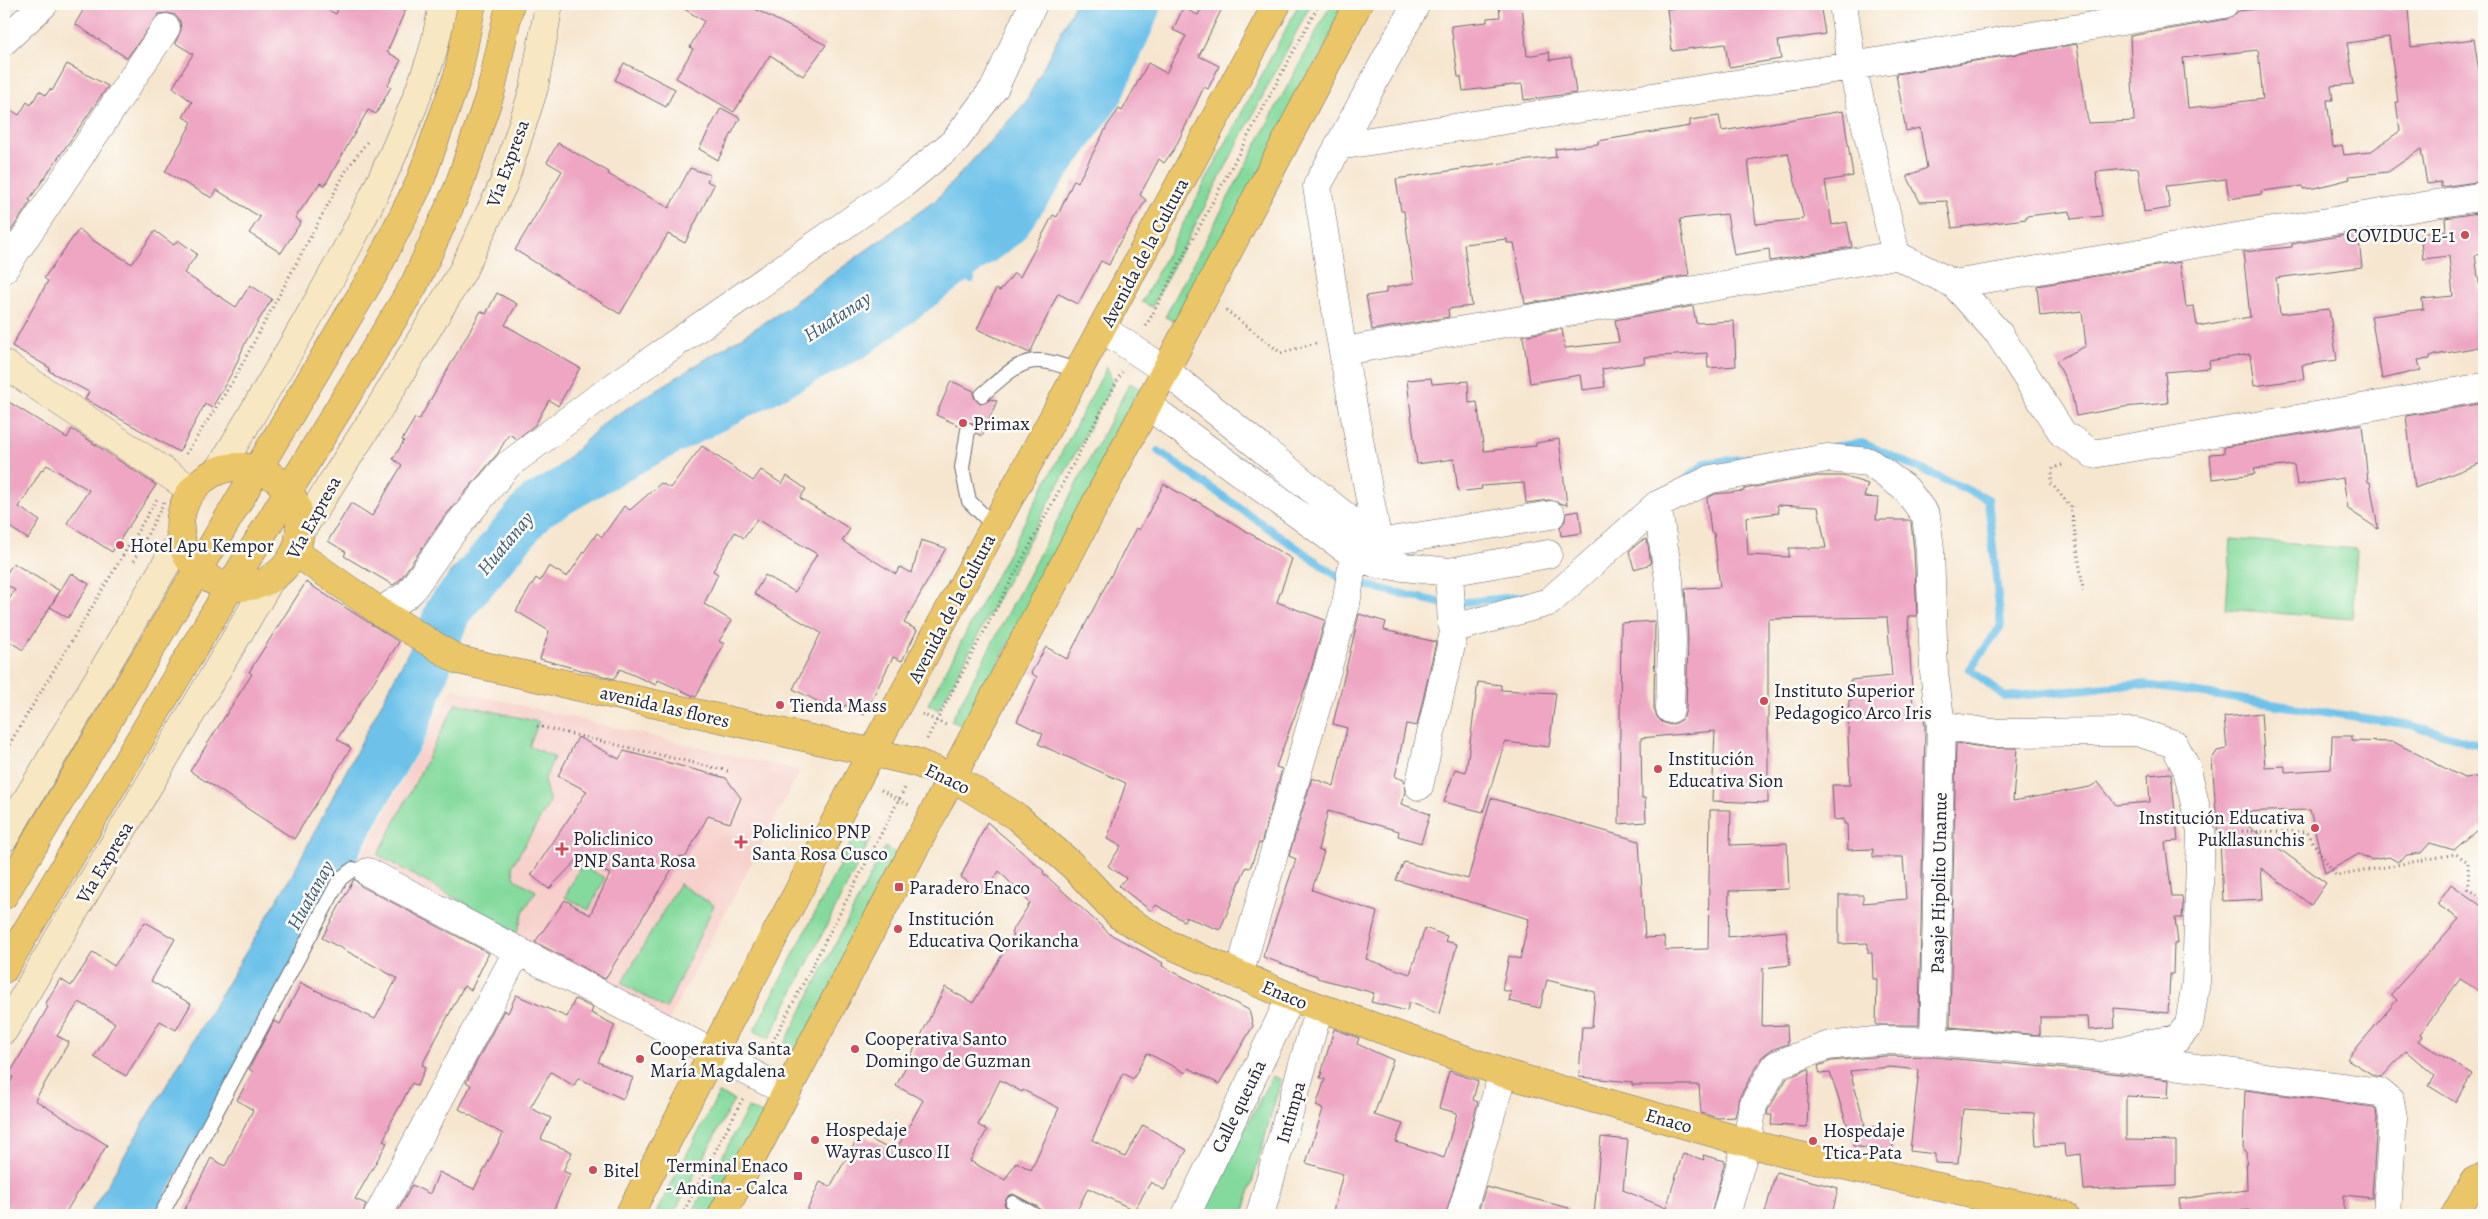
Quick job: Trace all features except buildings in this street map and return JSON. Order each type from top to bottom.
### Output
[{"type":"main road","points":[[219,470],[346,249],[400,140],[430,61],[443,4]]},
{"type":"main road","points":[[4,895],[376,270],[419,184],[458,75],[472,4]]},
{"type":"main road","name":"Vía Expresa","points":[[4,970],[230,587],[414,285],[458,188],[482,118],[491,91],[510,4]]},
{"type":"main road","name":"Vía Expresa","points":[[4,1030],[272,578],[285,566],[297,543],[462,272],[503,185],[534,88],[549,4]]},
{"type":"main road","name":"Avenida de la Cultura","points":[[629,1215],[872,752],[1103,329],[1277,4]]},
{"type":"main road","points":[[722,1215],[1358,4]]},
{"type":"main road","points":[[4,364],[181,483],[204,478],[219,470],[238,466],[257,468],[275,477],[288,492],[298,512],[297,543]]},
{"type":"main road","points":[[181,483],[181,540],[187,556],[197,569],[212,580],[230,587],[252,586],[272,578]]},
{"type":"main road","points":[[4,838],[181,540]]},
{"type":"main road","name":"avenida las flores","points":[[297,543],[383,614],[458,660],[872,752]]},
{"type":"main road","name":"Enaco","points":[[872,752],[915,762],[952,777],[1017,818],[1074,867],[1120,916],[1166,943],[1319,1008],[1504,1073],[1757,1145]]},
{"type":"main road","points":[[1757,1145],[2064,1215]]},
{"type":"main road","points":[[2455,1215],[2474,1182],[2484,1177]]},
{"type":"street","points":[[4,41],[44,4]]},
{"type":"street","points":[[383,614],[389,604],[406,597],[453,531],[508,465],[602,394],[903,184],[954,142],[995,87],[1033,4]]},
{"type":"street","points":[[1378,543],[1342,343],[1317,186],[1416,4]]},
{"type":"street","points":[[1843,4],[1852,66],[1896,255]]},
{"type":"street","points":[[1338,146],[1852,66],[2224,4]]},
{"type":"street","points":[[4,269],[166,28]]},
{"type":"street","points":[[1954,284],[2484,196]]},
{"type":"street","points":[[1342,343],[1896,255],[1954,284],[1999,334],[2063,434],[2093,454],[2484,387]]},
{"type":"street","points":[[1103,329],[1165,370],[1378,543],[1551,514]]},
{"type":"street","points":[[1147,405],[1354,559],[1449,576],[1548,554]]},
{"type":"street","name":"Pasaje Hipolito Unanue","points":[[1453,626],[1550,602],[1657,506],[1711,479],[1828,458],[1869,462],[1906,489],[1926,516],[1930,549],[1934,672],[1941,725],[1934,1041]]},
{"type":"street","points":[[1657,506],[1669,579],[1672,640],[1670,709]]},
{"type":"street","points":[[1239,975],[1346,604],[1354,559]]},
{"type":"street","points":[[1419,786],[1453,626],[1449,576]]},
{"type":"street","points":[[1941,725],[1991,732],[2137,732],[2174,744],[2187,769],[2201,831],[2196,982],[2189,1025],[2177,1039],[2145,1044],[2105,1056]]},
{"type":"street","points":[[368,872],[756,1074],[787,1092]]},
{"type":"street","points":[[378,1215],[518,950]]},
{"type":"street","name":"Calle queuña","points":[[1186,1215],[1291,997]]},
{"type":"street","name":"Intimpa","points":[[1260,1215],[1319,1008]]},
{"type":"street","points":[[1745,1215],[1754,1175],[1757,1145],[1753,1105],[1776,1065],[1827,1046],[1882,1040],[1934,1041],[2105,1056],[2379,1092],[2390,1101],[2393,1118],[2387,1215]]},
{"type":"street","points":[[1461,1215],[1504,1073]]},
{"type":"street","points":[[1726,1215],[1757,1145]]},
{"type":"lane","points":[[982,395],[1016,366],[1036,360],[1056,362],[1079,372]]},
{"type":"lane","points":[[968,430],[962,468],[969,501],[995,527]]},
{"type":"lane","points":[[161,1215],[340,879],[352,870],[368,872]]},
{"type":"lane","points":[[1012,1203],[1034,1215]]},
{"type":"path","points":[[682,1215],[900,800],[915,762],[937,720],[1319,4]]},
{"type":"path","points":[[4,753],[181,483],[233,381],[347,169],[369,140]]},
{"type":"path","points":[[1205,294],[1281,353],[1342,343]]},
{"type":"path","points":[[2084,595],[2080,556],[2071,508],[2051,483],[2053,468],[2093,454]]},
{"type":"path","points":[[898,705],[937,720],[973,738]]},
{"type":"path","points":[[537,726],[728,771]]},
{"type":"path","points":[[859,778],[930,818]]},
{"type":"path","points":[[2201,831],[2306,832],[2336,876],[2456,854],[2468,862],[2469,889],[2484,899]]},
{"type":"shaded area","name":"Policlinico PNP Santa Rosa","points":[[452,689],[800,771],[665,1027],[518,950],[360,860]]},
{"type":"green space","points":[[1299,4],[1311,4],[1152,307],[1142,302]]},
{"type":"green space","points":[[1331,4],[1347,4],[1181,324],[1165,317]]},
{"type":"green space","points":[[1107,367],[1113,383],[938,710],[928,704]]},
{"type":"green space","points":[[1130,383],[1144,391],[964,727],[951,721]]},
{"type":"green space","points":[[2231,539],[2357,549],[2352,619],[2226,609]]},
{"type":"green space","points":[[456,703],[539,722],[529,746],[554,757],[544,781],[550,802],[512,866],[515,879],[536,891],[524,910],[517,933],[378,855]]},
{"type":"green space","points":[[857,831],[871,838],[769,1039],[754,1031]]},
{"type":"green space","points":[[885,847],[899,855],[797,1052],[784,1045]]},
{"type":"green space","points":[[581,865],[605,878],[589,910],[565,897]]},
{"type":"green space","points":[[679,884],[714,905],[666,1009],[622,983]]},
{"type":"green space","points":[[1272,1076],[1281,1080],[1243,1215],[1201,1215]]},
{"type":"green space","points":[[719,1093],[734,1100],[673,1215],[655,1215]]},
{"type":"green space","points":[[748,1108],[765,1115],[711,1215],[691,1215]]},
{"type":"water","points":[[1075,4],[1139,4],[1101,91],[1004,226],[855,336],[622,457],[535,507],[448,611],[406,725],[128,1215],[89,1215],[292,875],[450,572],[605,422],[775,316],[936,200],[1026,102]]},
{"type":"waterway","name":"Huatanay","points":[[128,1215],[406,725],[448,611],[535,507],[622,457],[855,336],[1004,226],[1101,91],[1139,4]]},
{"type":"waterway","points":[[946,257],[971,279]]},
{"type":"waterway","points":[[1832,447],[1862,443],[1988,499],[2001,626],[1970,669],[2005,697],[2138,684],[2411,725],[2484,746]]},
{"type":"waterway","points":[[1158,451],[1343,580],[1445,604],[1527,596]]},
{"type":"waterway","points":[[1688,477],[1705,463],[1766,456]]},
{"type":"place","name":"COVIDUC E-1","points":[[2465,235]]},
{"type":"place","name":"Primax","points":[[963,423]]},
{"type":"place","name":"Hotel Apu Kempor","points":[[120,545]]},
{"type":"place","name":"Instituto Superior Pedagogico Arco Iris","points":[[1764,701]]},
{"type":"place","name":"Tienda Mass","points":[[780,705]]},
{"type":"place","name":"Institución Educativa Sion","points":[[1658,769]]},
{"type":"place","name":"Institución Educativa Pukllasunchis","points":[[2315,828]]},
{"type":"place","name":"Policlinico PNP Santa Rosa Cusco","points":[[741,842]]},
{"type":"place","name":"Policlinico PNP Santa Rosa","points":[[562,849]]},
{"type":"place","name":"Paradero Enaco","points":[[899,887]]},
{"type":"place","name":"Institución Educativa Qorikancha","points":[[898,929]]},
{"type":"place","name":"Cooperativa Santo Domingo de Guzman","points":[[855,1049]]},
{"type":"place","name":"Cooperativa Santa María Magdalena","points":[[640,1059]]},
{"type":"place","name":"Hospedaje Wayras Cusco II","points":[[815,1140]]},
{"type":"place","name":"Hospedaje Ttica-Pata","points":[[1813,1141]]},
{"type":"place","name":"Bitel","points":[[593,1170]]},
{"type":"place","name":"Terminal Enaco - Andina - Calca","points":[[798,1176]]}]
